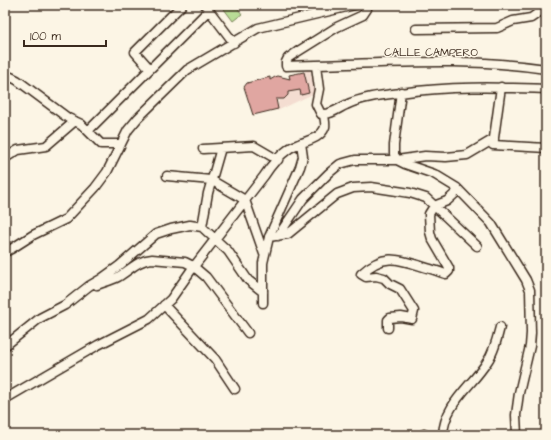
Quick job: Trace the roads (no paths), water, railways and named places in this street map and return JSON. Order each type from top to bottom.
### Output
[{"type":"street","points":[[150,69],[135,52],[182,5]]},
{"type":"street","points":[[312,5],[317,14]]},
{"type":"street","points":[[5,252],[12,250],[34,235],[66,218],[95,188],[107,172],[128,130],[138,118],[187,70],[258,28],[355,5]]},
{"type":"street","name":"CALLE CAMPERO","points":[[367,5],[367,9],[363,15],[337,27],[297,52],[288,58],[286,66],[435,61],[502,64],[546,69]]},
{"type":"street","points":[[89,130],[150,69],[207,7],[234,43]]},
{"type":"street","points":[[416,29],[497,28],[513,21],[531,18],[541,11],[546,11]]},
{"type":"street","points":[[316,66],[319,89],[316,104],[321,114],[333,112],[357,100],[401,92],[501,87],[546,89]]},
{"type":"street","points":[[5,76],[16,80],[68,118],[81,124],[89,130],[101,144],[121,144]]},
{"type":"street","points":[[501,87],[493,145],[546,148]]},
{"type":"street","points":[[401,92],[394,144],[394,154],[397,160],[434,174],[459,190],[491,223],[526,280],[530,290],[530,346],[519,393],[516,415],[517,435]]},
{"type":"street","points":[[5,399],[98,345],[149,319],[171,299],[193,266],[270,166],[290,148],[316,138],[325,127],[324,114]]},
{"type":"street","points":[[5,158],[18,150],[46,146],[75,121]]},
{"type":"street","points":[[278,236],[303,199],[340,164],[355,160],[397,160],[425,156],[446,157],[467,155],[494,139]]},
{"type":"street","points":[[263,303],[263,263],[269,237],[300,167],[303,157],[301,143]]},
{"type":"street","points":[[203,150],[254,146],[278,160]]},
{"type":"street","points":[[202,227],[211,180],[221,148]]},
{"type":"street","points":[[167,176],[211,180],[245,200],[265,256]]},
{"type":"street","points":[[269,237],[288,234],[337,194],[353,188],[372,187],[410,193],[426,198],[477,246]]},
{"type":"street","points":[[388,328],[388,320],[390,318],[401,317],[412,319],[414,311],[400,289],[390,284],[384,278],[376,276],[366,277],[361,274],[381,260],[392,259],[402,260],[446,274],[449,271],[449,268],[432,239],[429,214],[434,206],[447,200],[459,190]]},
{"type":"street","points":[[5,346],[40,318],[65,305],[119,266],[156,234],[190,225],[202,227],[228,251],[248,280],[263,292]]},
{"type":"street","points":[[87,288],[111,280],[146,259],[185,262],[193,266],[206,277],[248,333]]},
{"type":"street","points":[[164,305],[215,359],[235,389]]},
{"type":"street","points":[[443,435],[448,414],[462,392],[488,362],[495,346],[500,327]]}]
